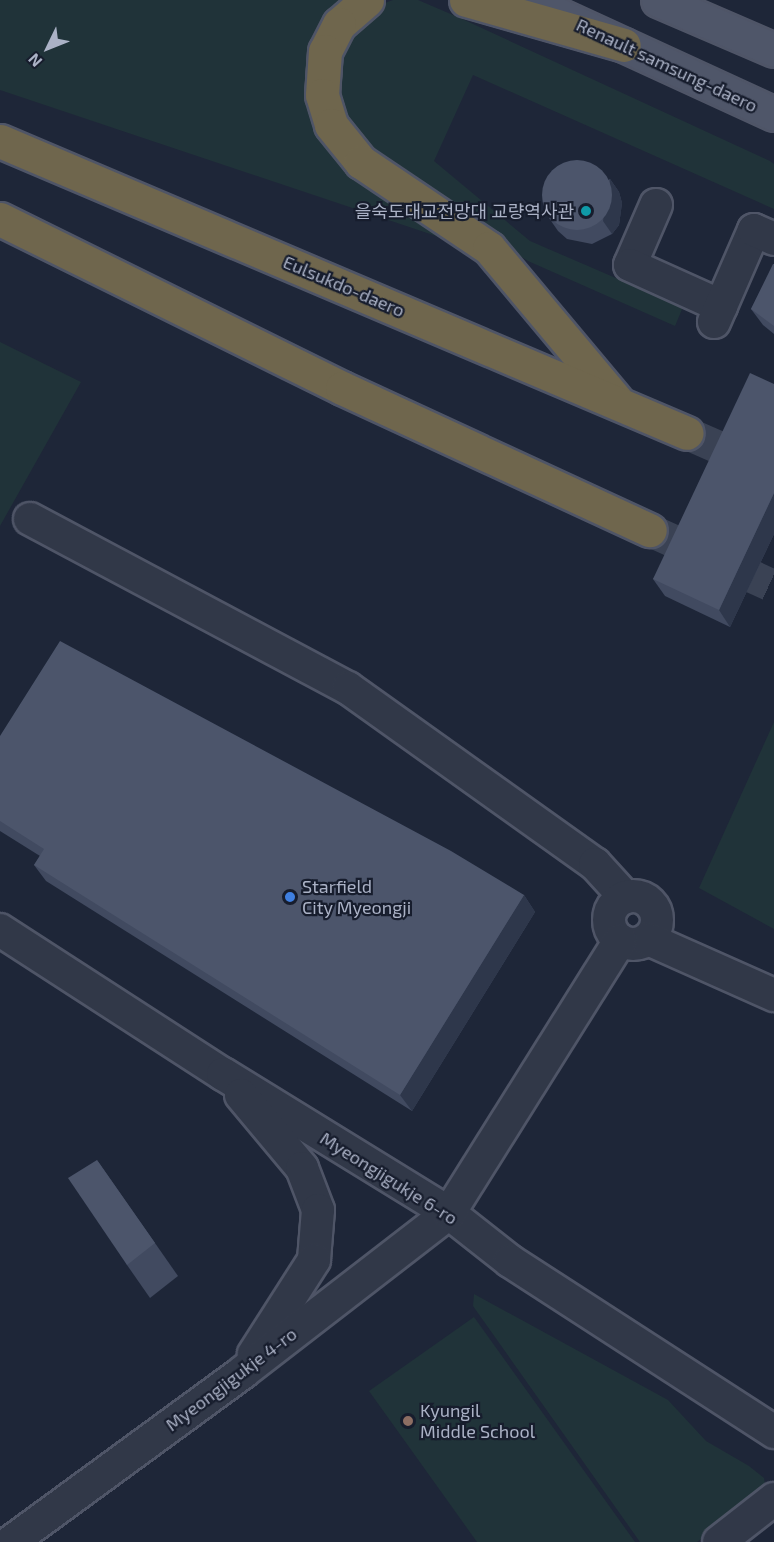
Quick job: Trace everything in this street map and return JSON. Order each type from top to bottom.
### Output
[{"type":"highway","points":[[367,0],[339,24],[325,51],[322,95],[331,125],[361,162],[489,248],[619,403]]},
{"type":"highway","points":[[466,0],[624,45]]},
{"type":"highway","name":"Eulsukdo-daero","points":[[0,141],[687,433]]},
{"type":"highway","points":[[0,219],[342,388],[650,530]]},
{"type":"main road","name":"Renault samsung-daero","points":[[526,0],[774,114]]},
{"type":"main road","points":[[658,0],[774,50]]},
{"type":"main road","points":[[731,94],[774,134]]},
{"type":"street","points":[[656,205],[630,265],[717,314],[754,230],[774,239]]},
{"type":"street","points":[[30,519],[348,688],[595,864],[625,897],[640,897],[653,906],[656,913],[656,928],[634,940],[449,1214]]},
{"type":"street","name":"Myeongjigukje 6-ro","points":[[0,930],[223,1074],[449,1214],[510,1261],[774,1432]]},
{"type":"street","points":[[634,940],[774,995]]},
{"type":"street","points":[[223,1074],[302,1168],[318,1210],[314,1260],[243,1372]]},
{"type":"street","name":"Myeongjigukje 4-ro","points":[[11,1542],[243,1372],[449,1214]]},
{"type":"street","points":[[719,1542],[774,1499]]},
{"type":"shaded area","points":[[0,0],[354,0],[314,92],[451,241],[0,90]]},
{"type":"shaded area","points":[[393,0],[418,0],[770,161],[774,164],[774,209],[473,75],[434,161],[530,241],[683,307],[675,326],[528,261],[471,226],[342,126],[333,57],[374,7]]},
{"type":"shaded area","points":[[0,342],[81,382],[0,526]]},
{"type":"shaded area","points":[[774,722],[774,929],[699,888]]},
{"type":"shaded area","points":[[474,1294],[668,1400],[706,1441],[749,1466],[764,1478],[765,1485],[762,1494],[697,1542],[640,1542],[473,1306]]},
{"type":"shaded area","points":[[474,1317],[635,1542],[477,1542],[369,1391]]},
{"type":"building","name":"을숙도대교전망대 교량역사관","points":[[584,160],[597,166],[606,175],[610,181],[612,195],[610,209],[602,220],[591,228],[570,230],[552,220],[544,209],[542,188],[552,170],[563,162]]},
{"type":"building","points":[[774,264],[774,326],[751,309]]},
{"type":"building","points":[[750,373],[774,384],[774,493],[719,610],[653,579]]},
{"type":"building","name":"Starfield City Myeongji","points":[[60,641],[451,851],[524,895],[400,1095],[34,865],[44,849],[0,821],[0,736]]},
{"type":"building","points":[[97,1160],[155,1243],[127,1265],[68,1178]]},
{"type":"tunnel","points":[[687,433],[774,471]]},
{"type":"tunnel","points":[[650,530],[774,586]]},
{"type":"place","name":"을숙도대교전망대 교량역사관","points":[[586,211]]},
{"type":"place","name":"Starfield City Myeongji","points":[[290,897]]},
{"type":"place","name":"Kyungil Middle School","points":[[408,1421]]}]
